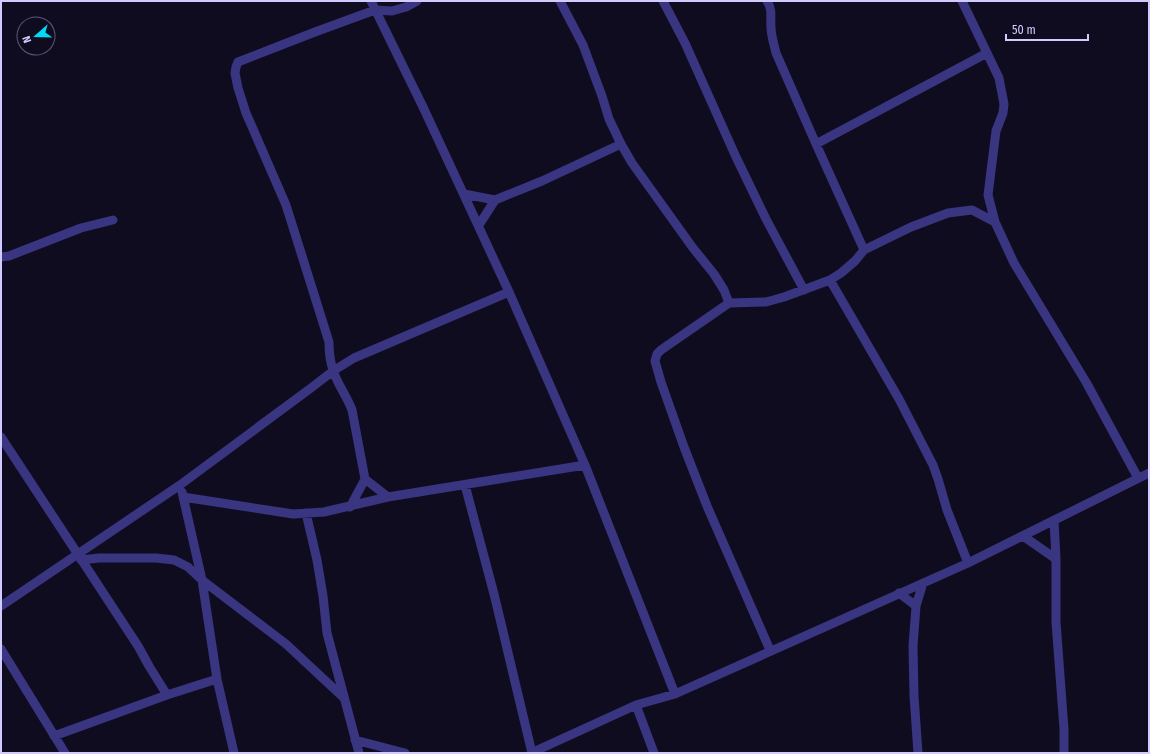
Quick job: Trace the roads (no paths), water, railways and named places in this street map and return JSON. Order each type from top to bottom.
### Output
[{"type":"street","points":[[371,1],[423,107],[510,292],[585,465],[675,694]]},
{"type":"street","points":[[350,507],[365,479],[352,410],[333,371],[330,359],[329,342],[286,205],[246,113],[235,73],[238,62],[375,10],[392,11],[406,7],[417,1]]},
{"type":"street","points":[[560,1],[583,45],[609,119],[621,144],[632,163],[693,248],[714,274],[724,290],[729,303]]},
{"type":"street","points":[[663,1],[685,43],[766,220],[804,290]]},
{"type":"street","points":[[767,1],[770,5],[772,14],[772,40],[776,53],[864,250]]},
{"type":"street","points":[[962,1],[999,78],[1004,104],[1003,113],[996,131],[988,195],[995,222],[1014,263],[1086,382],[1138,478]]},
{"type":"street","points":[[816,144],[987,53]]},
{"type":"street","points":[[464,194],[495,200],[542,181],[621,144]]},
{"type":"street","points":[[479,225],[495,200]]},
{"type":"street","points":[[770,650],[704,498],[684,447],[661,382],[655,361],[657,354],[729,303],[766,302],[784,298],[830,280],[841,273],[864,250],[911,227],[948,213],[972,210],[995,222]]},
{"type":"street","points":[[1,257],[8,256],[81,228],[113,220]]},
{"type":"street","points":[[830,280],[899,398],[933,465],[947,510],[968,563]]},
{"type":"street","points":[[1,606],[79,557],[333,371],[354,358],[510,292]]},
{"type":"street","points":[[1,437],[138,646],[167,695]]},
{"type":"street","points":[[183,497],[293,514],[324,512],[388,497],[585,465]]},
{"type":"street","points":[[466,485],[532,753],[636,706],[675,694],[770,650],[968,563],[1149,473]]},
{"type":"street","points":[[365,479],[388,497]]},
{"type":"street","points":[[180,484],[202,580],[217,679],[234,753]]},
{"type":"street","points":[[306,513],[317,560],[327,633],[359,753]]},
{"type":"street","points":[[1054,520],[1056,559],[1056,622],[1064,729],[1064,753]]},
{"type":"street","points":[[1023,536],[1056,559]]},
{"type":"street","points":[[79,557],[156,558],[174,560],[188,567],[202,580],[286,644],[344,698]]},
{"type":"street","points":[[918,753],[914,696],[913,646],[916,606],[923,583]]},
{"type":"street","points":[[899,594],[916,606]]},
{"type":"street","points":[[1,649],[65,753]]},
{"type":"street","points":[[54,736],[167,695],[217,679]]},
{"type":"street","points":[[636,706],[654,753]]},
{"type":"street","points":[[355,740],[405,753]]}]
